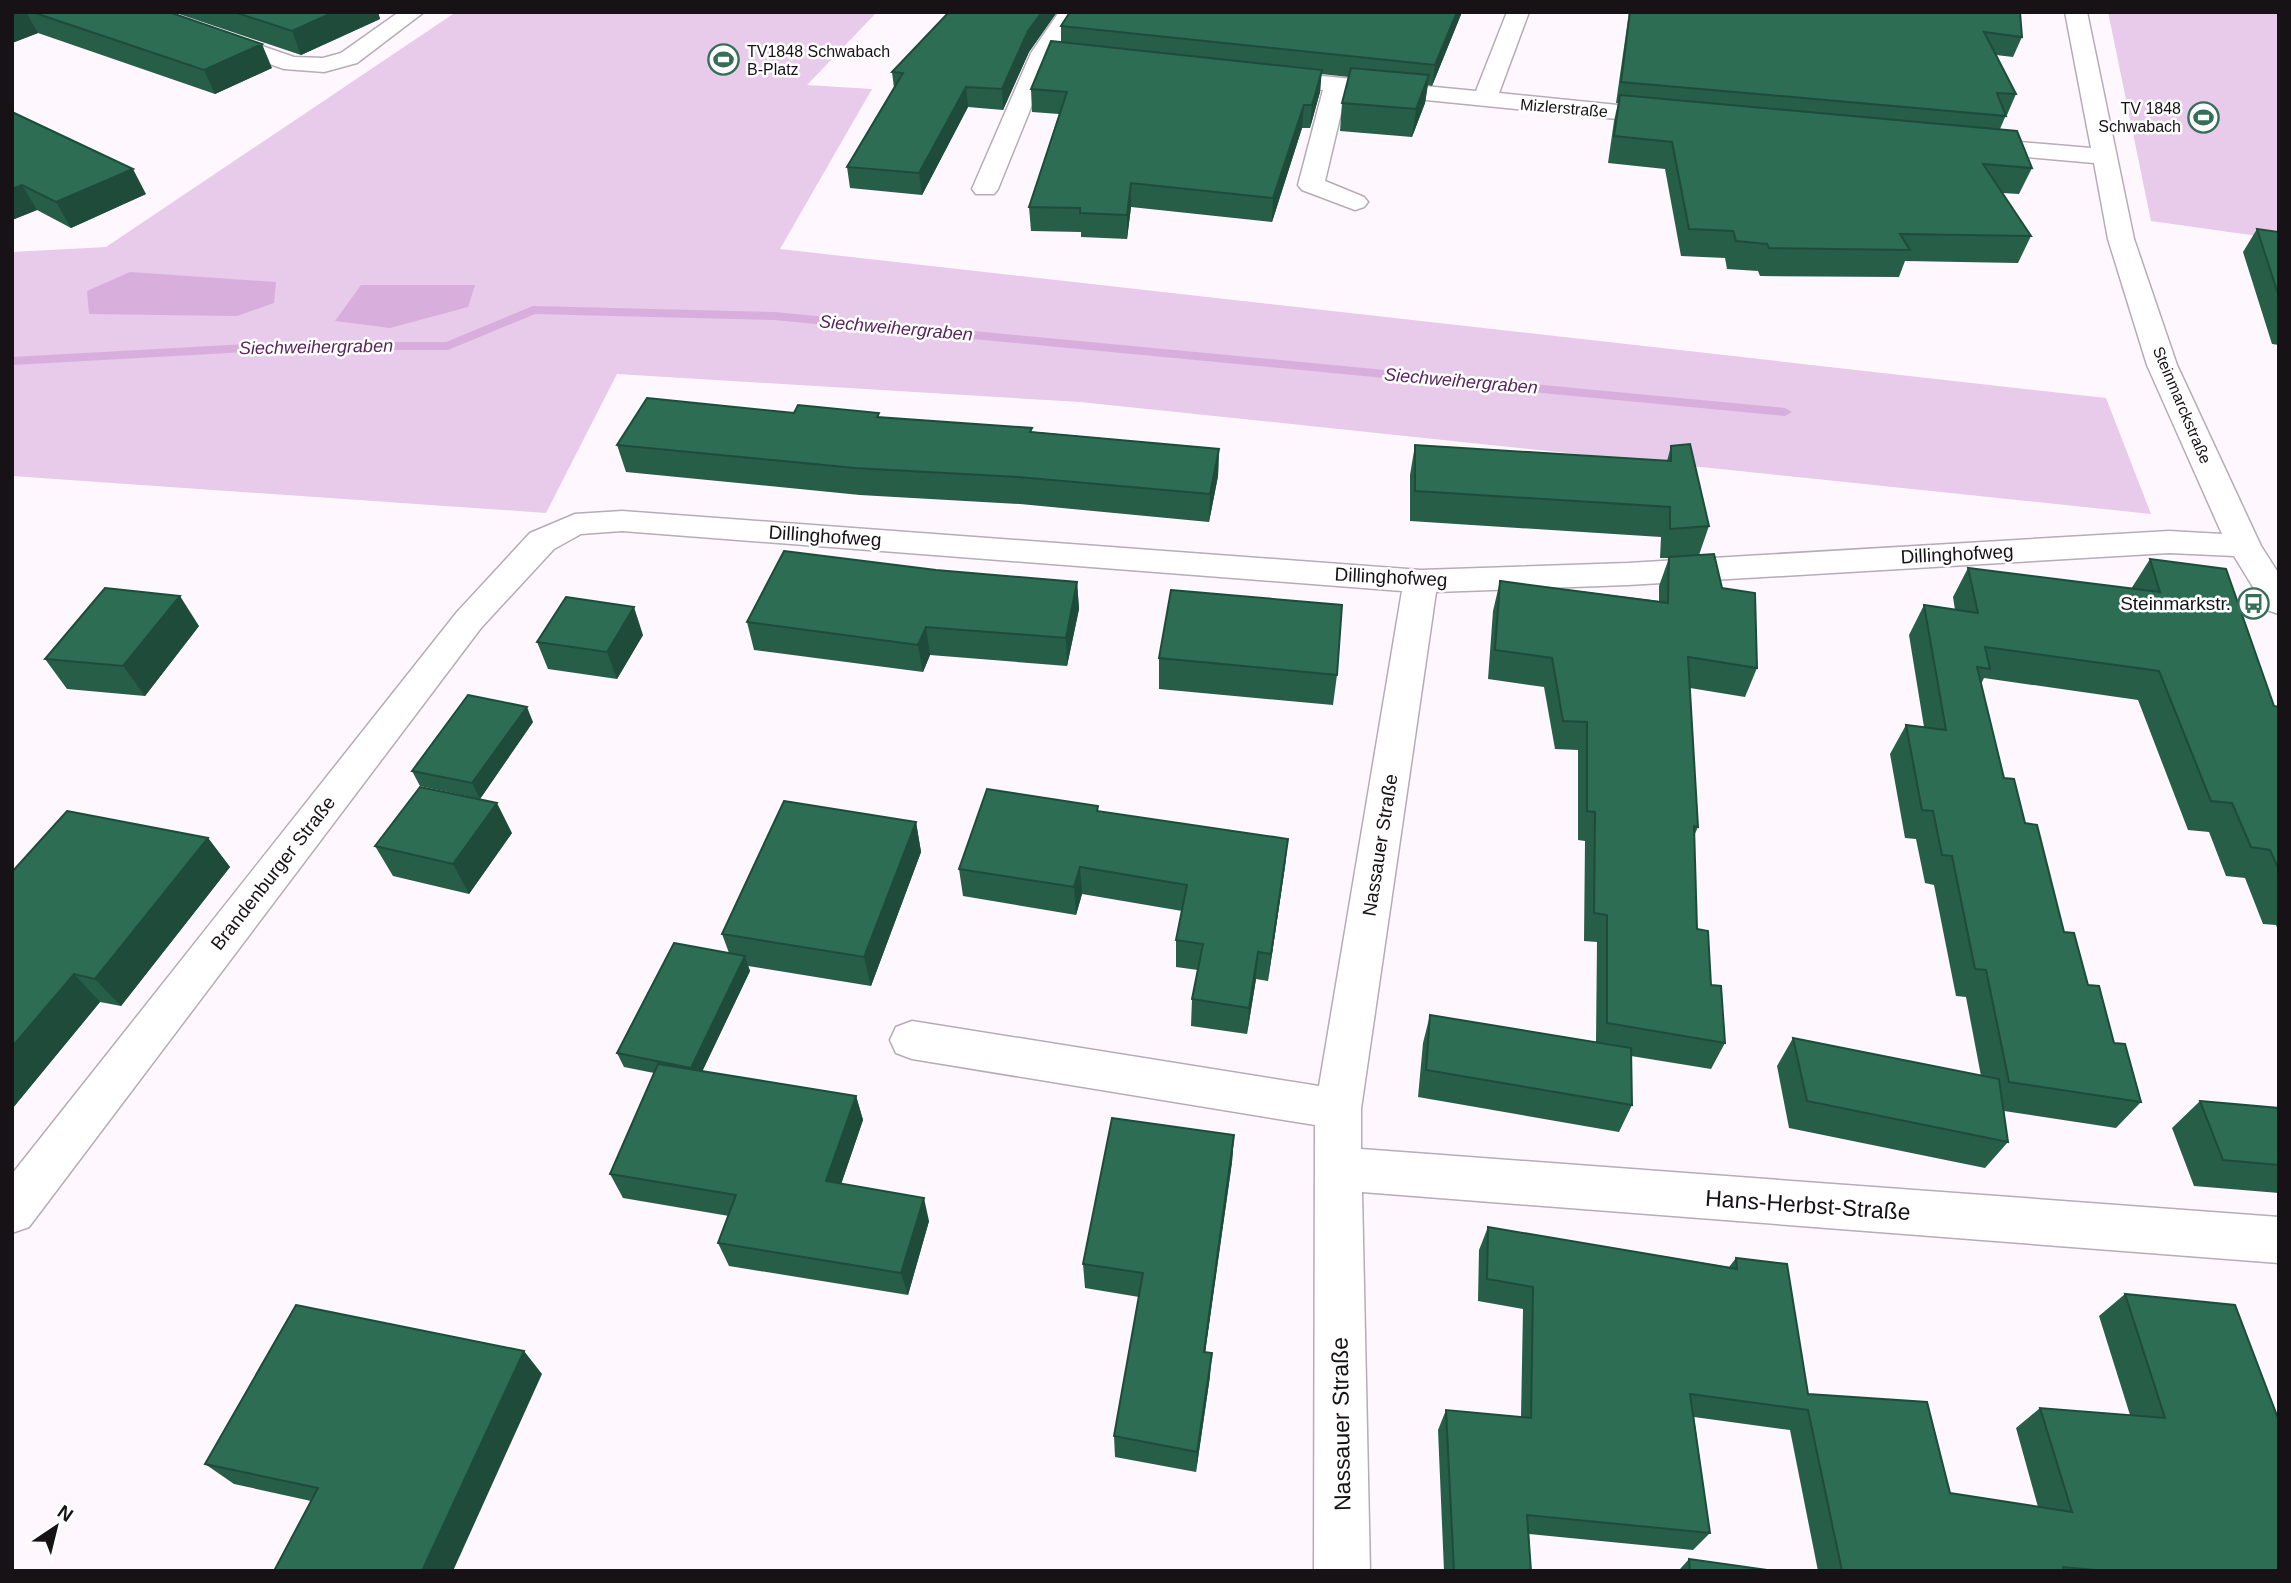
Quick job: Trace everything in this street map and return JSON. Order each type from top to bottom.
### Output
[{"type":"street","points":[[142,12],[292,64],[324,65],[349,58],[412,12]]},
{"type":"street","points":[[985,189],[1042,53],[1070,12]]},
{"type":"street","points":[[1484,101],[1518,12]]},
{"type":"street","name":"Steinmarckstraße","points":[[2076,12],[2121,239],[2162,365],[2244,546],[2279,602]]},
{"type":"street","points":[[1042,53],[1069,56]]},
{"type":"street","name":"Mizlerstraße","points":[[1243,75],[1484,101],[1691,119]]},
{"type":"street","points":[[1336,85],[1311,185],[1355,202]]},
{"type":"street","points":[[1953,143],[2104,156]]},
{"type":"street","name":"Dillinghofweg","points":[[542,541],[575,524],[622,521],[1422,581],[1628,574],[2169,542],[2244,546]]},
{"type":"street","name":"Brandenburger Straße","points":[[12,1211],[469,620],[542,541]]},
{"type":"street","name":"Nassauer Straße","points":[[1342,1571],[1338,1109],[1422,581]]},
{"type":"street","points":[[912,1040],[1338,1109]]},
{"type":"street","name":"Hans-Herbst-Straße","points":[[1337,1169],[2279,1240]]},
{"type":"shaded area","points":[[456,12],[877,12],[807,85],[872,89],[780,249],[2106,398],[2151,514],[1080,402],[617,374],[546,513],[12,476],[12,252],[106,247]]},
{"type":"shaded area","name":"TV 1848 Schwabach","points":[[2108,12],[2279,12],[2279,239],[2151,221]]},
{"type":"shaded area","points":[[130,272],[276,282],[274,303],[237,316],[89,314],[87,291]]},
{"type":"shaded area","points":[[361,285],[475,285],[468,307],[390,328],[335,321]]},
{"type":"building","points":[[32,12],[169,12],[262,44],[204,70]]},
{"type":"building","points":[[234,12],[334,12],[292,31]]},
{"type":"building","points":[[949,12],[1042,12],[1028,31],[1002,89],[966,87],[919,173],[847,167],[903,73],[892,72]]},
{"type":"building","points":[[1070,12],[1457,12],[1435,65],[1061,26]]},
{"type":"building","points":[[1630,12],[2020,12],[2022,37],[1984,32],[2016,94],[1997,93],[2006,116],[1621,82]]},
{"type":"building","points":[[1051,41],[1322,70],[1312,105],[1304,105],[1273,198],[1131,183],[1127,215],[1080,213],[1080,208],[1029,207],[1067,92],[1031,89]]},
{"type":"building","points":[[1351,68],[1429,75],[1416,109],[1342,103]]},
{"type":"building","points":[[1620,95],[2017,131],[2032,168],[1983,164],[2031,236],[1900,234],[1910,250],[1769,248],[1767,244],[1736,241],[1733,231],[1689,229],[1672,142],[1614,136]]},
{"type":"building","points":[[12,112],[133,169],[56,202],[22,185],[12,189]]},
{"type":"building","points":[[2257,229],[2279,232],[2279,297]]},
{"type":"building","points":[[647,398],[794,413],[798,405],[879,413],[877,417],[1032,428],[1030,432],[1219,449],[1210,494],[1018,477],[855,468],[617,445]]},
{"type":"building","points":[[1690,444],[1709,526],[1670,529],[1670,507],[1415,491],[1415,445],[1671,461],[1671,446]]},
{"type":"building","points":[[784,551],[936,570],[1077,582],[1066,638],[926,627],[918,645],[747,622]]},
{"type":"building","points":[[1714,554],[1722,588],[1755,593],[1757,668],[1688,657],[1698,827],[1694,826],[1697,929],[1708,931],[1711,985],[1721,986],[1725,1043],[1607,1023],[1607,915],[1594,913],[1595,812],[1587,811],[1587,722],[1563,721],[1552,658],[1495,650],[1500,581],[1668,603],[1669,557]]},
{"type":"building","points":[[2150,559],[2226,569],[2274,706],[2279,707],[2279,870],[2270,850],[2251,847],[2232,803],[2211,801],[2159,671],[1985,647],[1990,669],[1977,667],[2004,778],[2014,779],[2025,823],[2037,825],[2064,932],[2074,933],[2088,985],[2099,986],[2114,1043],[2125,1044],[2141,1102],[2009,1082],[1986,970],[1975,969],[1952,856],[1942,855],[1933,811],[1922,810],[1906,725],[1946,730],[1924,605],[1978,613],[1968,568],[2160,592]]},
{"type":"building","points":[[105,588],[180,596],[123,666],[45,659]]},
{"type":"building","points":[[1171,590],[1342,605],[1337,675],[1159,658]]},
{"type":"building","points":[[566,597],[634,607],[607,652],[537,642]]},
{"type":"building","points":[[468,695],[527,707],[472,783],[412,771]]},
{"type":"building","points":[[420,787],[497,803],[453,864],[375,846]]},
{"type":"building","points":[[987,789],[1098,806],[1097,811],[1288,839],[1271,954],[1258,952],[1249,1008],[1192,999],[1203,944],[1176,940],[1187,885],[1080,867],[1074,887],[959,869]]},
{"type":"building","points":[[784,801],[916,822],[864,957],[722,934]]},
{"type":"building","points":[[67,811],[208,838],[95,979],[74,974],[12,1047],[12,872]]},
{"type":"building","points":[[674,943],[745,956],[691,1068],[617,1053]]},
{"type":"building","points":[[1430,1015],[1631,1048],[1632,1105],[1426,1070]]},
{"type":"building","points":[[1793,1038],[1999,1079],[2008,1142],[1807,1101]]},
{"type":"building","points":[[658,1064],[856,1096],[826,1181],[924,1198],[901,1273],[718,1243],[736,1195],[610,1174]]},
{"type":"building","points":[[2200,1101],[2279,1108],[2279,1165],[2223,1160]]},
{"type":"building","points":[[1112,1118],[1234,1135],[1204,1352],[1212,1353],[1197,1452],[1114,1436],[1143,1273],[1083,1264]]},
{"type":"building","points":[[1488,1227],[1737,1269],[1736,1258],[1787,1264],[1808,1394],[1927,1402],[1950,1493],[2072,1512],[2040,1408],[2165,1418],[2125,1294],[2235,1305],[2279,1421],[2279,1571],[2107,1571],[2063,1567],[2064,1571],[1842,1571],[1808,1410],[1690,1394],[1710,1533],[1527,1515],[1531,1571],[1454,1571],[1446,1410],[1531,1418],[1533,1287],[1487,1279]]},
{"type":"building","points":[[296,1305],[524,1351],[422,1571],[274,1571],[318,1488],[205,1464]]},
{"type":"building","points":[[1689,1559],[1768,1570],[1768,1571],[1690,1571]]},
{"type":"waterway","name":"Siechweihergraben","points":[[12,361],[285,346],[448,346],[533,310],[774,316],[1785,412]]},
{"type":"place","name":"TV1848 Schwabach B-Platz","points":[[724,60]]},
{"type":"place","name":"TV 1848 Schwabach","points":[[2204,117]]},
{"type":"place","name":"Steinmarkstr.","points":[[2254,603]]}]
